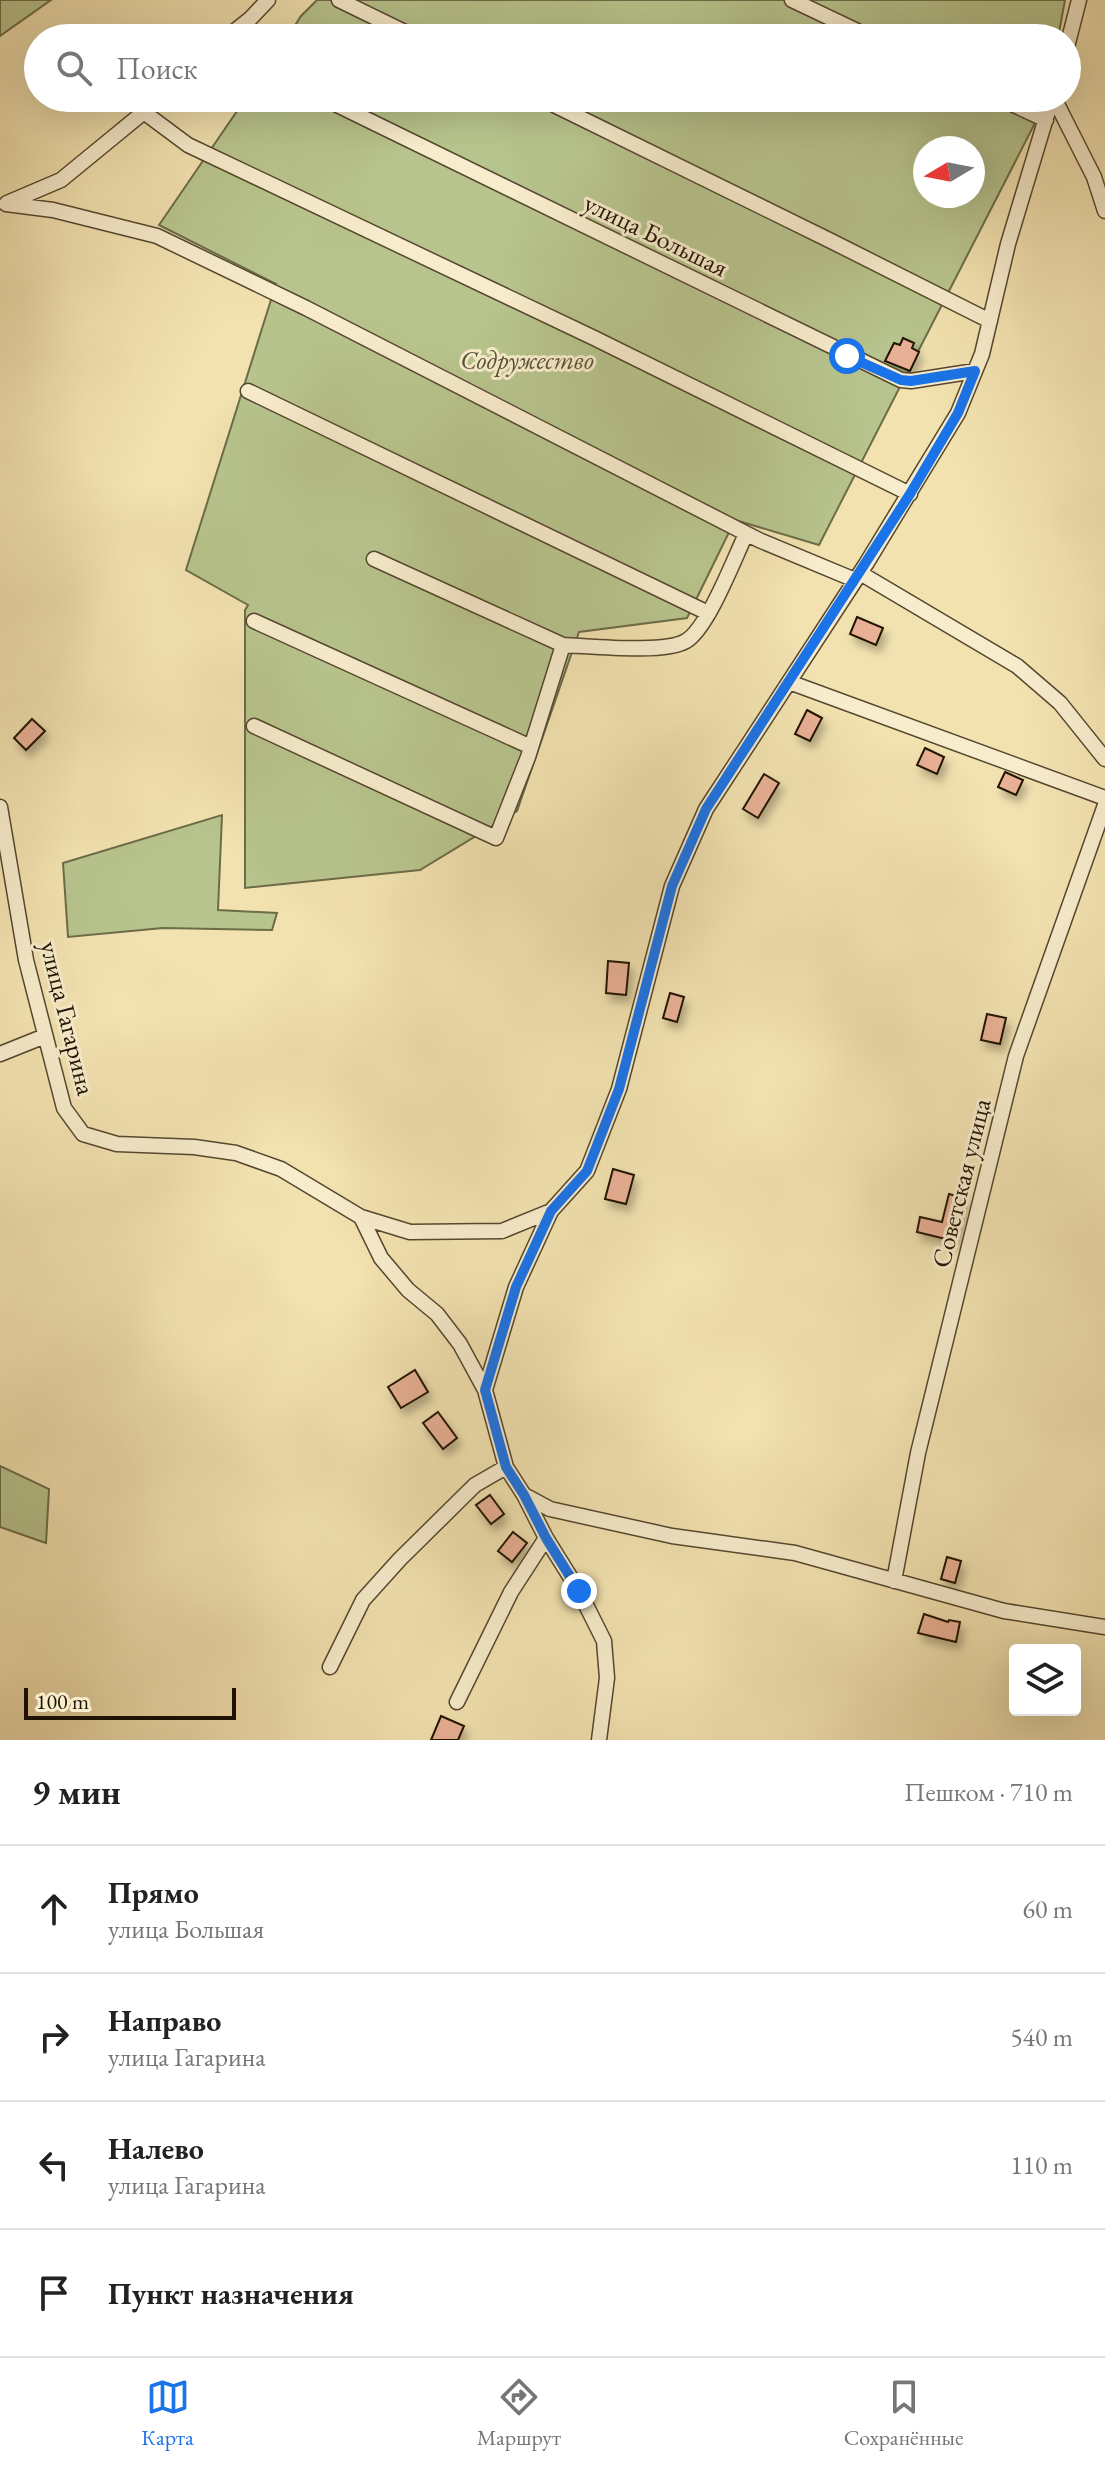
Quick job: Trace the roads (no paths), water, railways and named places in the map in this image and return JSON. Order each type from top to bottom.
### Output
[{"type":"street","points":[[244,24],[268,0]]},
{"type":"street","points":[[339,0],[388,24]]},
{"type":"street","points":[[792,0],[843,24]]},
{"type":"street","points":[[1073,24],[1079,0]]},
{"type":"street","name":"улица Большая","points":[[352,112],[901,380],[975,371]]},
{"type":"street","points":[[568,112],[990,321]]},
{"type":"street","points":[[1029,112],[1046,120]]},
{"type":"street","name":"улица Гагарина","points":[[485,1390],[516,1287],[551,1211],[587,1171],[619,1089],[672,886],[706,809],[858,576],[958,413],[982,354],[1008,244],[1049,112]]},
{"type":"street","points":[[1060,112],[1094,177],[1105,211]]},
{"type":"street","points":[[3,205],[61,180],[145,113],[188,145],[592,337],[910,494]]},
{"type":"street","points":[[3,205],[53,210],[157,236],[306,308],[746,534],[858,576],[1017,666],[1060,703],[1105,759]]},
{"type":"street","points":[[248,391],[708,613]]},
{"type":"street","points":[[374,559],[563,645],[660,647],[685,642],[701,628],[746,534]]},
{"type":"street","points":[[254,621],[531,747]]},
{"type":"street","points":[[254,726],[496,838],[531,747],[563,645]]},
{"type":"street","points":[[789,682],[1105,798]]},
{"type":"street","name":"Советская улица","points":[[894,1581],[918,1453],[1016,1056],[1105,805]]},
{"type":"street","name":"улица Гагарина","points":[[0,807],[26,960],[45,1036],[64,1108],[83,1134],[117,1144],[194,1147],[236,1153],[281,1169],[361,1217],[410,1232],[502,1231],[551,1211]]},
{"type":"street","points":[[0,1054],[45,1036]]},
{"type":"street","points":[[361,1217],[381,1258],[408,1290],[437,1314],[460,1344],[485,1390],[506,1467],[579,1591],[604,1641],[607,1678],[599,1740]]},
{"type":"street","points":[[330,1667],[363,1600],[475,1485],[506,1467]]},
{"type":"street","points":[[524,1495],[550,1509],[672,1536],[795,1553],[1004,1611],[1105,1627]]},
{"type":"street","points":[[457,1702],[511,1592],[546,1538]]},
{"type":"park label","name":"Содружество","points":[[527,360]]}]
